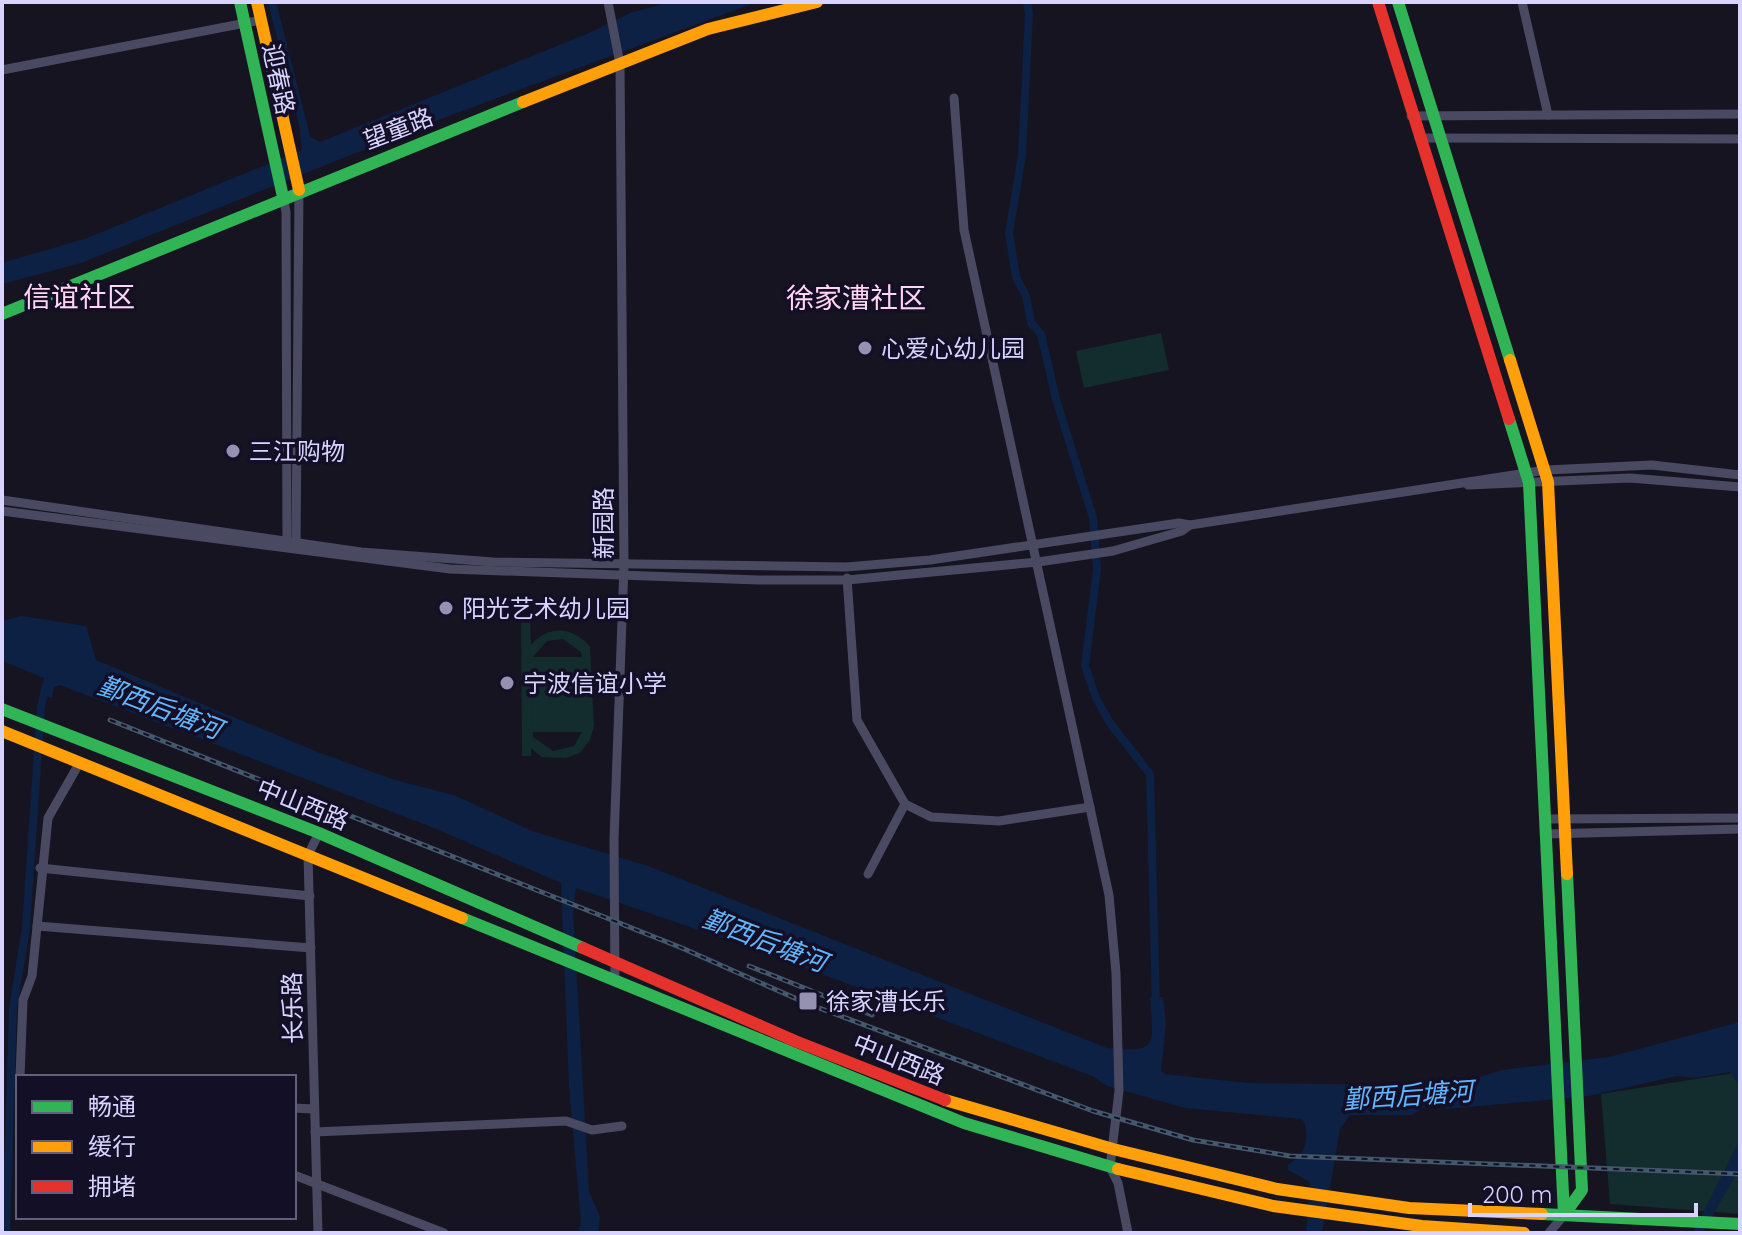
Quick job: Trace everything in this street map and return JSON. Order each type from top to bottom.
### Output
[{"type":"main road","name":"迎春路","points":[[240,2],[281,190]]},
{"type":"main road","name":"迎春路","points":[[257,2],[297,184]]},
{"type":"main road","points":[[1378,2],[1411,116],[1527,477],[1564,1215]]},
{"type":"main road","points":[[1398,2],[1547,476],[1582,1190],[1564,1215]]},
{"type":"main road","name":"望童路","points":[[2,314],[281,190],[619,60],[708,29],[812,3]]},
{"type":"main road","name":"中山西路","points":[[2,709],[319,833],[586,947],[795,1041],[950,1102],[1113,1149],[1277,1189],[1409,1208],[1740,1224]]},
{"type":"main road","name":"中山西路","points":[[2,731],[964,1123],[1110,1167],[1273,1206],[1422,1226],[1524,1233]]},
{"type":"street","name":"新园路","points":[[608,2],[619,60],[624,565],[614,840],[615,981]]},
{"type":"street","points":[[1522,2],[1548,115]]},
{"type":"street","points":[[2,70],[261,20]]},
{"type":"street","points":[[954,98],[964,230],[1109,895],[1119,1043],[1119,1091],[1110,1167],[1118,1183],[1128,1233]]},
{"type":"street","points":[[1411,116],[1740,114]]},
{"type":"street","points":[[1419,138],[1740,139]]},
{"type":"street","points":[[291,545],[297,184]]},
{"type":"street","points":[[281,190],[291,545]]},
{"type":"street","points":[[2,511],[450,560],[846,567],[1035,546],[1179,523],[1190,525],[1527,477],[1652,465],[1740,475]]},
{"type":"street","points":[[1547,476],[1630,478],[1740,487]]},
{"type":"street","points":[[2,500],[450,569],[623,577],[847,580],[1038,562],[1113,551],[1182,531],[1190,525]]},
{"type":"street","points":[[846,567],[857,720],[905,804],[931,817],[999,821],[1090,807]]},
{"type":"street","points":[[20,1075],[23,1000],[32,976],[40,868],[48,818],[80,762]]},
{"type":"street","points":[[868,874],[905,804]]},
{"type":"street","points":[[1545,819],[1740,818]]},
{"type":"street","points":[[1546,834],[1740,829]]},
{"type":"street","name":"长乐路","points":[[318,1233],[308,855],[319,833]]},
{"type":"street","points":[[40,868],[310,896]]},
{"type":"street","points":[[37,926],[311,948]]},
{"type":"street","points":[[296,1108],[314,1109]]},
{"type":"street","points":[[315,1132],[566,1121],[592,1130],[622,1126]]},
{"type":"street","points":[[296,1176],[444,1233]]},
{"type":"street","points":[[1549,1233],[1564,1215]]},
{"type":"green space","points":[[1161,333],[1169,370],[1084,388],[1076,351]]},
{"type":"green space","points":[[521,621],[530,621],[531,645],[545,634],[560,631],[576,635],[590,647],[594,726],[590,740],[580,753],[566,758],[542,757],[531,748],[531,756],[522,756]],"holes":[[[563,639],[581,652],[582,657],[533,657],[547,641]],[[532,660],[533,732],[582,732],[574,746],[553,751],[533,737]]]},
{"type":"green space","points":[[1740,1072],[1740,1214],[1610,1204],[1601,1094]]},
{"type":"water","points":[[670,2],[757,2],[446,117],[81,263],[2,284],[2,263],[87,238],[302,150],[300,132],[308,128],[309,136],[320,142],[589,33],[630,13]]},
{"type":"water","name":"鄞西后塘河","points":[[21,616],[86,626],[96,660],[320,753],[395,780],[454,795],[532,831],[648,866],[1107,1048],[1145,1047],[1152,1036],[1150,997],[1163,997],[1166,1024],[1161,1071],[1165,1074],[1247,1083],[1404,1085],[1467,1081],[1502,1070],[1609,1057],[1740,1022],[1740,1087],[1730,1072],[1695,1078],[1677,1076],[1589,1096],[1447,1109],[1429,1104],[1412,1115],[1350,1115],[1340,1129],[1322,1233],[1306,1233],[1310,1182],[1288,1170],[1288,1164],[1298,1157],[1305,1145],[1306,1132],[1302,1119],[1185,1108],[1107,1086],[1092,1076],[774,956],[576,888],[573,912],[589,1191],[600,1217],[598,1233],[578,1233],[581,1223],[569,1086],[561,883],[434,828],[60,685],[54,687],[52,698],[42,695],[44,678],[2,661],[2,621]]},
{"type":"water","points":[[1740,1139],[1740,1167],[1703,1233],[1693,1233]]},
{"type":"waterway","points":[[272,2],[307,140]]},
{"type":"waterway","points":[[1027,2],[1022,155],[1009,233],[1016,277],[1026,296],[1031,323],[1041,334],[1056,399],[1093,518],[1097,569],[1085,666],[1096,698],[1110,723],[1150,774],[1156,1007]]},
{"type":"waterway","points":[[6,1233],[13,1008],[26,928],[41,706],[46,686]]},
{"type":"railway","points":[[110,720],[682,948],[806,1003],[1093,1111],[1193,1140],[1290,1156],[1740,1174]]},
{"type":"railway","points":[[749,966],[872,1015]]},
{"type":"traffic: fast","points":[[240,2],[283,197]]},
{"type":"traffic: fast","points":[[1398,2],[1510,360]]},
{"type":"traffic: fast","points":[[2,314],[523,102]]},
{"type":"traffic: fast","points":[[1509,419],[1529,483],[1564,1215]]},
{"type":"traffic: fast","points":[[2,709],[319,833],[583,948]]},
{"type":"traffic: fast","points":[[1564,1215],[1582,1190],[1567,874]]},
{"type":"traffic: fast","points":[[462,918],[964,1123],[1118,1169]]},
{"type":"traffic: fast","points":[[1542,1214],[1740,1224]]},
{"type":"traffic: slow","points":[[257,2],[299,190]]},
{"type":"traffic: slow","points":[[523,102],[708,29],[817,2]]},
{"type":"traffic: slow","points":[[1510,360],[1548,482],[1567,874]]},
{"type":"traffic: slow","points":[[2,731],[462,918]]},
{"type":"traffic: slow","points":[[945,1100],[1113,1149],[1277,1189],[1409,1208],[1542,1214]]},
{"type":"traffic: slow","points":[[1118,1169],[1273,1206],[1422,1226],[1524,1233]]},
{"type":"traffic: jam","points":[[1378,2],[1509,419]]},
{"type":"traffic: jam","points":[[583,948],[795,1041],[945,1100]]},
{"type":"place","name":"心爱心幼儿园","points":[[865,348]]},
{"type":"place","name":"三江购物","points":[[233,451]]},
{"type":"place","name":"阳光艺术幼儿园","points":[[446,608]]},
{"type":"place","name":"宁波信谊小学","points":[[507,683]]},
{"type":"place","name":"徐家漕长乐","points":[[808,1001]]},
{"type":"district","name":"信谊社区","points":[[79,296]]},
{"type":"district","name":"徐家漕社区","points":[[856,297]]}]
